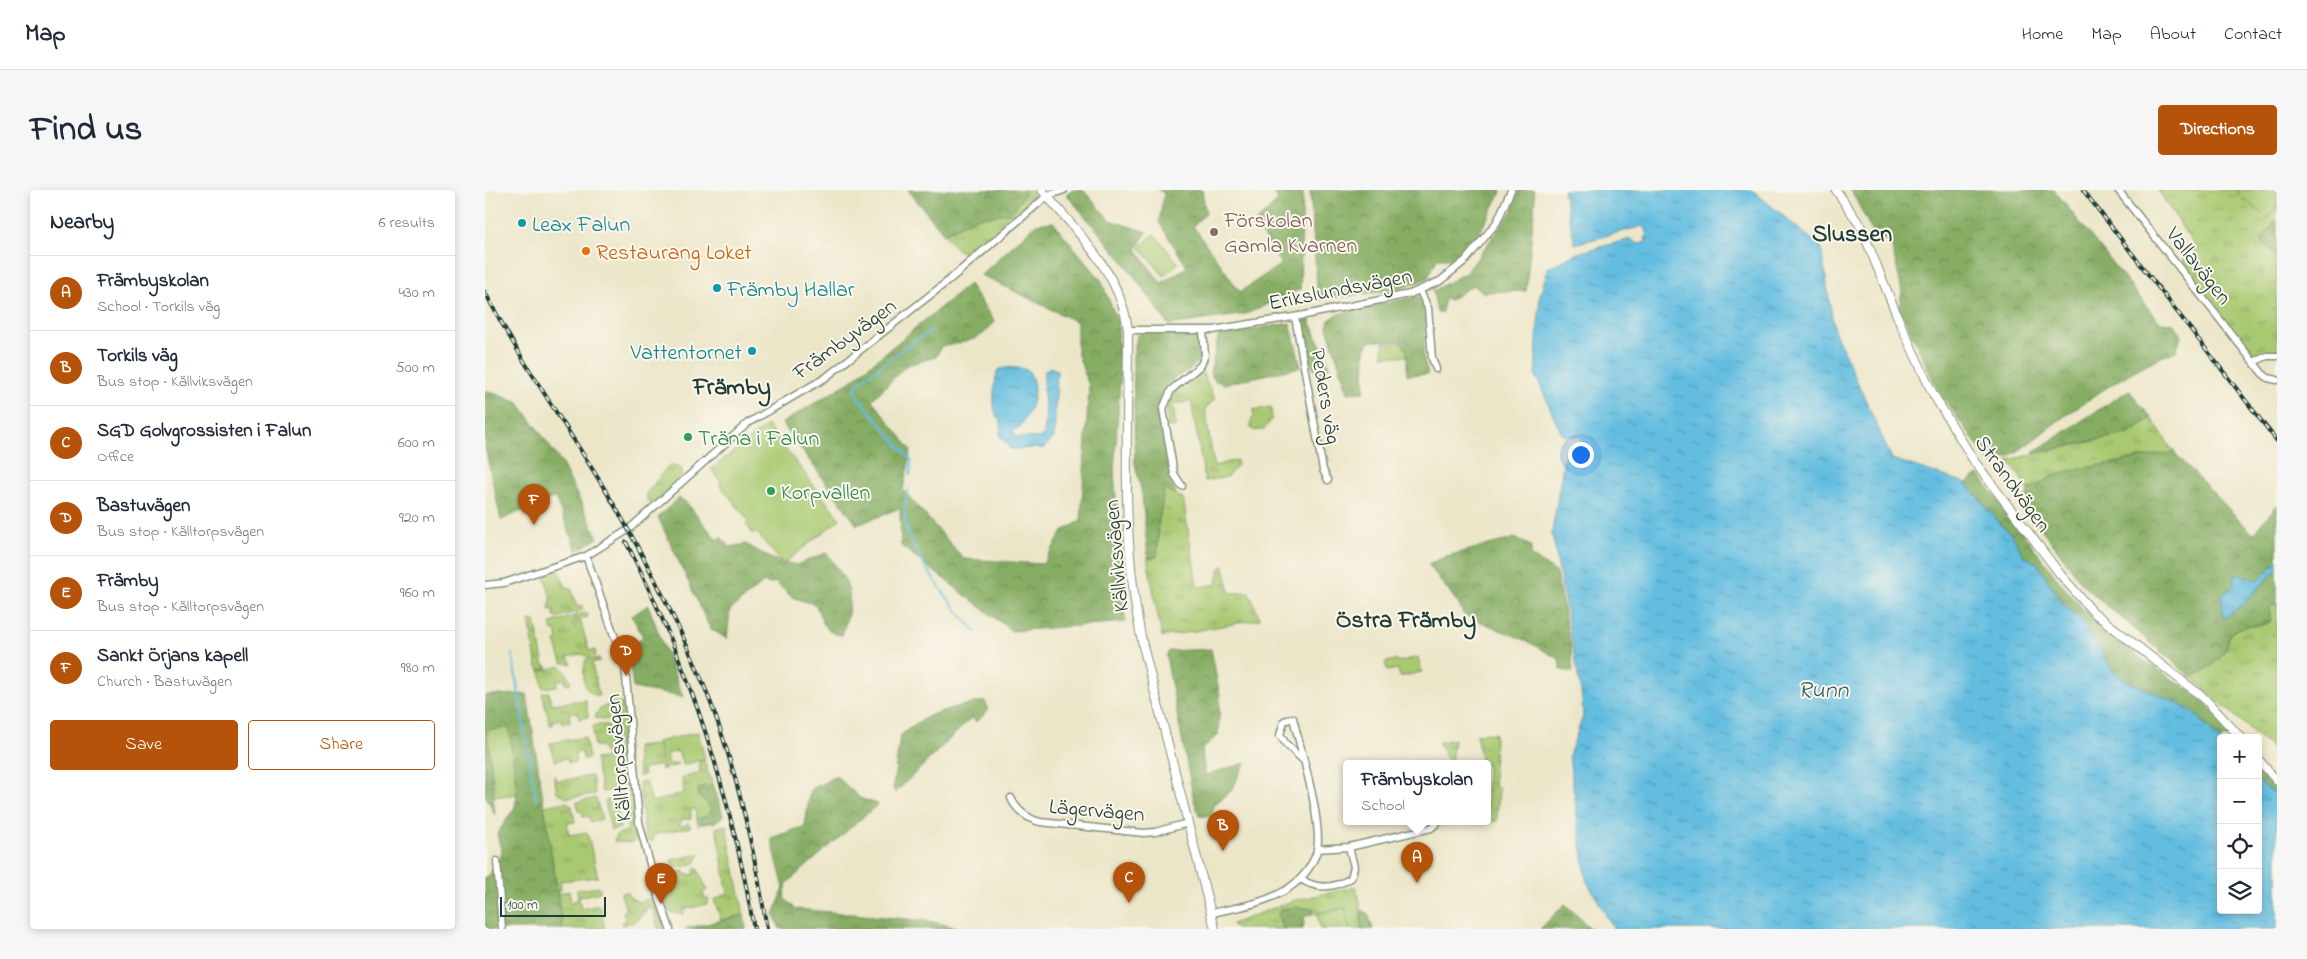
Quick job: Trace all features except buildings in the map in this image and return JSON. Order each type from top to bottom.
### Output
[{"type":"street","points":[[1044,193],[1064,190]]},
{"type":"street","name":"Erikslundsvägen","points":[[1128,330],[1203,331],[1295,317],[1398,298],[1420,291],[1449,275],[1481,243],[1497,222],[1511,190]]},
{"type":"street","name":"Strandvägen","points":[[1837,190],[1861,227],[1900,323],[1933,394],[1974,461],[2060,574],[2093,612],[2204,698],[2237,734]]},
{"type":"street","name":"Vallavägen","points":[[2118,190],[2264,376],[2277,380]]},
{"type":"street","name":"Källviksvägen","points":[[1044,193],[1113,279],[1123,302],[1128,330],[1126,502],[1129,564],[1143,646],[1215,929]]},
{"type":"street","name":"Främbyvägen","points":[[485,586],[504,583],[586,556],[632,526],[748,423],[825,378],[948,281],[1044,193]]},
{"type":"street","points":[[1420,291],[1429,308],[1432,358],[1437,369]]},
{"type":"street","name":"Peders väg","points":[[1295,317],[1323,470],[1328,480]]},
{"type":"street","points":[[1182,486],[1174,474],[1163,409],[1171,390],[1201,366],[1205,355],[1203,331]]},
{"type":"street","points":[[2254,362],[2267,356],[2277,356]]},
{"type":"street","name":"Källtorpsvägen","points":[[586,556],[625,666],[639,822],[657,891],[670,929]]},
{"type":"street","points":[[1211,913],[1268,899],[1301,879],[1307,872],[1317,849],[1316,822],[1303,760],[1293,718],[1284,721],[1280,736],[1303,760]]},
{"type":"street","points":[[2262,764],[2277,781]]},
{"type":"street","name":"Lägervägen","points":[[1011,798],[1014,804],[1028,817],[1041,822],[1144,833],[1188,824]]},
{"type":"street","points":[[1317,849],[1349,847],[1431,828],[1435,825]]},
{"type":"street","points":[[1301,879],[1318,887],[1343,883],[1351,878],[1355,867],[1349,847]]},
{"type":"street","points":[[497,861],[502,929]]},
{"type":"green space","points":[[908,190],[1024,190],[1025,194],[1010,213],[975,218],[944,234]]},
{"type":"green space","points":[[1024,190],[1033,190],[1028,205],[1012,223],[977,252],[967,254],[958,250],[944,234],[975,218],[1010,213],[1025,194]]},
{"type":"green space","points":[[1071,190],[1083,190],[1110,220],[1147,232],[1136,249],[1161,283],[1187,267],[1159,222],[1164,193],[1158,190],[1202,190],[1206,213],[1193,226],[1240,292],[1281,264],[1255,223],[1278,200],[1273,190],[1303,190],[1300,289],[1246,314],[1169,325],[1123,261],[1066,194]]},
{"type":"green space","points":[[1310,190],[1502,190],[1479,234],[1455,259],[1437,259],[1428,278],[1400,289],[1318,300]]},
{"type":"green space","points":[[1519,190],[1534,190],[1535,201],[1526,291],[1483,292],[1473,285],[1450,300],[1445,298],[1442,312],[1437,313],[1433,291],[1467,272],[1514,208]]},
{"type":"green space","points":[[1851,190],[2054,190],[2159,322],[2173,323],[2181,336],[2176,351],[2145,365],[2115,382],[2058,421],[2026,446],[1991,464],[1939,392],[1899,308],[1902,291],[1891,243],[1874,235]]},
{"type":"green space","points":[[2158,190],[2240,190],[2237,194],[2277,205],[2277,220],[2261,240],[2277,258],[2277,352],[2253,352],[2250,346],[2240,341],[2180,264],[2195,247]]},
{"type":"green space","points":[[2240,190],[2277,190],[2277,205],[2268,218],[2237,194]]},
{"type":"green space","points":[[2277,220],[2277,258],[2261,240]]},
{"type":"green space","points":[[1053,222],[1101,280],[1118,323],[1120,382],[1114,472],[1125,622],[1012,631],[901,546],[900,508],[857,525],[782,423],[851,381],[969,284],[994,321],[990,328],[971,340],[941,346],[936,357],[907,365],[872,400],[911,450],[903,490],[964,559],[1043,564],[1064,530],[1081,521],[1089,386],[1077,352],[1077,322],[981,275],[1036,224]]},
{"type":"green space","points":[[1154,234],[1178,263],[1164,276],[1139,247]]},
{"type":"green space","points":[[1419,296],[1426,315],[1423,356],[1428,374],[1407,375],[1407,351],[1401,341],[1370,341],[1365,350],[1364,392],[1348,393],[1327,327],[1329,320],[1338,314]]},
{"type":"green space","points":[[1309,318],[1329,365],[1326,374],[1321,375],[1316,372],[1307,355],[1301,328],[1302,323]]},
{"type":"green space","points":[[1290,323],[1301,367],[1224,384],[1215,381],[1210,373],[1219,335]]},
{"type":"green space","points":[[1144,331],[1202,335],[1201,350],[1194,367],[1167,384],[1161,393],[1159,402],[1160,428],[1176,495],[1164,490],[1158,526],[1157,557],[1148,558],[1142,494],[1135,464],[1133,356],[1137,336]]},
{"type":"green space","points":[[1383,343],[1410,343],[1410,356],[1383,356]]},
{"type":"green space","points":[[1202,372],[1215,399],[1205,409],[1214,466],[1237,460],[1237,466],[1227,477],[1205,481],[1191,401],[1173,404],[1176,426],[1168,427],[1167,415],[1170,399],[1174,393]]},
{"type":"green space","points":[[485,390],[519,403],[561,462],[598,538],[577,551],[555,497],[501,520],[485,447]]},
{"type":"green space","points":[[2129,390],[2151,418],[2130,433],[2032,453]]},
{"type":"green space","points":[[1271,407],[1272,419],[1264,429],[1255,431],[1251,428],[1251,420],[1254,417],[1253,410]]},
{"type":"green space","points":[[2151,418],[2174,452],[2058,473],[2029,490],[2008,460],[2130,433]]},
{"type":"green space","name":"Korpvallen","points":[[767,425],[840,519],[783,564],[756,532],[753,534],[746,524],[749,521],[719,484],[721,482],[711,469]]},
{"type":"green space","points":[[2174,452],[2253,534],[2277,505],[2277,561],[2258,580],[2234,585],[2227,592],[2222,593],[2224,618],[2240,607],[2277,569],[2277,603],[2269,607],[2271,621],[2262,625],[2242,627],[2234,631],[2230,635],[2226,648],[2220,658],[2206,669],[2191,677],[2084,586],[2023,504],[2029,490],[2058,473]]},
{"type":"green space","points":[[672,465],[682,469],[682,476],[653,503],[648,501],[646,494],[668,466]]},
{"type":"green space","points":[[1979,475],[2062,585],[2083,609],[2144,661],[2191,691],[2216,713],[2234,734],[2217,734],[2217,737],[2195,714],[2175,702],[2123,679],[2112,669],[2081,620],[2061,602],[2037,563],[2024,556],[2011,533],[2002,526],[1966,483]]},
{"type":"green space","points":[[1164,489],[1183,498],[1197,585],[1199,587],[1217,584],[1220,568],[1224,566],[1230,593],[1249,592],[1260,619],[1162,637],[1148,558],[1153,559],[1158,548],[1158,526]]},
{"type":"green space","points":[[679,498],[686,502],[717,540],[721,537],[730,547],[746,544],[772,559],[796,565],[826,553],[841,574],[849,591],[849,610],[842,635],[827,629],[816,605],[792,597],[775,582],[770,584],[764,582],[730,610],[727,639],[710,628],[658,517]]},
{"type":"green space","points":[[1515,538],[1531,546],[1531,556],[1556,572],[1571,648],[1573,672],[1561,670],[1559,659],[1527,641],[1464,615],[1458,603],[1428,564],[1447,556]]},
{"type":"green space","points":[[558,570],[566,587],[571,588],[577,607],[582,605],[583,610],[555,617],[553,609],[549,610],[551,599],[545,577]]},
{"type":"green space","points":[[2277,603],[2277,753],[2262,740],[2262,734],[2256,734],[2191,677],[2215,662],[2226,648],[2230,635],[2234,631],[2242,627],[2262,625],[2271,621],[2269,607]]},
{"type":"green space","points":[[648,605],[683,697],[633,688],[630,664],[626,651],[643,637],[632,616]]},
{"type":"green space","points":[[586,613],[588,617],[580,619],[589,651],[595,650],[596,655],[589,657],[581,654],[568,657],[572,664],[562,663],[555,641],[558,640],[556,630],[552,631],[551,623],[574,616],[573,626],[575,627],[576,615]]},
{"type":"green space","points":[[529,620],[535,621],[544,666],[546,665],[548,668],[539,670],[537,668]]},
{"type":"green space","points":[[1211,649],[1220,696],[1218,735],[1202,749],[1205,775],[1245,763],[1231,791],[1215,804],[1211,817],[1199,816],[1193,796],[1166,656],[1169,651]]},
{"type":"green space","points":[[1418,657],[1422,672],[1400,677],[1398,669],[1387,671],[1385,662],[1396,660],[1397,662]]},
{"type":"green space","points":[[599,658],[600,661],[592,663],[599,696],[593,694],[586,687],[584,671],[586,659]]},
{"type":"green space","points":[[561,666],[571,680],[570,684],[566,685],[565,679],[557,681],[557,686],[543,688],[540,671]]},
{"type":"green space","points":[[549,692],[551,704],[586,700],[588,717],[579,719],[578,712],[569,713],[570,721],[562,723],[561,719],[553,721],[553,725],[550,725],[542,693]]},
{"type":"green space","points":[[527,694],[563,929],[485,929],[485,877],[490,875],[502,853],[497,834],[515,807],[517,794],[509,728],[487,731],[495,815],[485,794],[485,695]]},
{"type":"green space","points":[[985,701],[989,710],[976,722],[972,717],[895,793],[893,787],[900,736],[930,716]]},
{"type":"green space","points":[[619,702],[625,706],[628,766],[638,837],[632,843],[615,842],[614,839],[617,839],[616,835],[628,830],[624,801],[621,801],[619,794],[622,775],[620,760],[618,759],[617,721],[595,718],[601,708]]},
{"type":"green space","points":[[596,725],[608,725],[610,746],[613,753],[604,753],[601,746],[594,746],[593,727]]},
{"type":"green space","points":[[509,728],[517,794],[495,797],[487,730]]},
{"type":"green space","points":[[698,732],[705,759],[683,765],[678,751],[666,754],[668,765],[677,763],[678,765],[664,769],[657,742]]},
{"type":"green space","points":[[1495,733],[1494,786],[1499,788],[1497,821],[1491,821],[1491,760],[1481,760],[1476,734]]},
{"type":"green space","points":[[585,737],[589,758],[583,759],[582,752],[574,753],[576,762],[568,763],[567,758],[555,761],[550,743]]},
{"type":"green space","points":[[1454,739],[1451,760],[1448,760],[1438,743]]},
{"type":"green space","points":[[658,745],[664,769],[662,770],[660,765],[643,769],[644,775],[639,776],[636,747]]},
{"type":"green space","points":[[613,757],[611,760],[613,780],[615,782],[612,790],[602,792],[595,759]]},
{"type":"green space","points":[[704,760],[723,816],[715,822],[698,825],[695,809],[691,810],[691,819],[682,819],[679,825],[683,826],[688,823],[691,827],[653,835],[653,841],[648,841],[645,836],[639,783],[642,781],[647,783],[652,802],[684,793],[682,778],[700,773],[699,762]]},
{"type":"green space","points":[[2262,769],[2277,784],[2277,795],[2262,784]]},
{"type":"green space","points":[[554,775],[557,781],[592,776],[595,794],[566,798],[557,792]]},
{"type":"green space","points":[[836,776],[860,798],[878,804],[787,883],[784,898],[796,909],[929,921],[962,929],[780,929],[774,914],[784,888],[771,838],[805,826],[810,790]]},
{"type":"green space","points":[[704,786],[714,787],[723,816],[715,822],[701,823],[699,818],[709,815],[711,810],[707,803],[698,796],[698,789]]},
{"type":"green space","points":[[616,797],[620,828],[611,830],[605,801]]},
{"type":"green space","points":[[596,798],[602,819],[590,822],[589,816],[583,817],[582,811],[578,811],[577,802]]},
{"type":"green space","points":[[567,802],[572,806],[575,822],[567,823],[569,835],[587,832],[598,877],[560,881],[561,890],[557,890],[544,806]]},
{"type":"green space","points":[[726,825],[744,915],[721,920],[714,900],[728,893],[716,828]]},
{"type":"green space","points":[[700,854],[695,863],[681,867],[672,866],[671,860]]},
{"type":"green space","points":[[697,867],[707,890],[703,892],[705,899],[709,899],[707,904],[683,910],[684,915],[670,912],[660,881],[663,879],[664,884],[680,880],[678,872],[685,871],[686,875],[695,874],[694,869]]},
{"type":"green space","points":[[1355,887],[1360,902],[1361,929],[1350,929],[1345,908],[1312,914],[1314,909],[1278,916],[1283,929],[1236,929],[1232,924],[1292,901]]},
{"type":"green space","points":[[600,888],[600,892],[579,897],[581,909],[600,905],[605,929],[563,929],[557,894],[569,891],[571,902],[575,901],[578,897],[577,890]]},
{"type":"green space","points":[[628,892],[629,897],[638,902],[653,898],[664,929],[658,929],[653,909],[650,907],[645,908],[646,911],[635,922],[622,925],[622,922],[626,921],[623,911],[626,911],[621,893]]},
{"type":"green space","points":[[1565,904],[1591,929],[1540,929]]},
{"type":"green space","points":[[1296,907],[1314,909],[1312,914],[1305,916],[1303,929],[1283,929],[1278,916],[1280,910]]},
{"type":"green space","points":[[1345,908],[1350,929],[1320,929],[1317,914]]},
{"type":"green space","points":[[1362,910],[1368,914],[1373,929],[1361,929]]},
{"type":"green space","points":[[744,915],[746,929],[685,929]]},
{"type":"water","name":"Runn","points":[[1563,190],[1752,190],[1821,247],[1834,330],[1892,459],[1966,483],[2002,526],[2011,533],[2024,556],[2037,563],[2061,602],[2081,620],[2112,669],[2123,679],[2175,702],[2195,714],[2217,737],[2217,914],[2262,914],[2262,784],[2277,795],[2277,929],[1614,929],[1586,880],[1569,756],[1583,716],[1582,698],[1552,533],[1565,451],[1583,449],[1581,437],[1562,435],[1535,374],[1540,295],[1548,268],[1577,253],[1631,239],[1637,244],[1645,243],[1647,231],[1643,226],[1575,244]]},
{"type":"water","points":[[1050,367],[1057,370],[1054,438],[1044,448],[1010,449],[1000,436],[1001,421],[995,412],[994,390],[997,371],[1004,368],[1012,368],[1029,371],[1034,387],[1033,401],[1019,429],[1015,428],[1013,433],[1017,437],[1039,438],[1044,434],[1045,427],[1044,375],[1045,371]]},
{"type":"water","points":[[2277,561],[2277,569],[2240,607],[2223,619],[2222,593],[2227,592],[2234,585],[2236,573],[2258,580]]},
{"type":"waterway","points":[[910,475],[911,460],[858,397],[855,389],[858,383],[917,339],[933,330]]},
{"type":"waterway","points":[[908,490],[905,521],[915,548],[945,595],[976,632]]},
{"type":"waterway","points":[[512,654],[536,801]]},
{"type":"railway","points":[[2083,190],[2277,441]]},
{"type":"railway","points":[[485,292],[518,351],[624,522],[657,583],[687,646],[716,717],[735,777],[750,837],[767,929]]},
{"type":"railway","points":[[626,542],[649,588],[669,635],[705,731],[733,828],[754,929]]},
{"type":"place","name":"Leax Falun","points":[[522,223]]},
{"type":"place","name":"Förskolan Gamla Kvarnen","points":[[1214,232]]},
{"type":"place","name":"Restaurang Loket","points":[[586,251]]},
{"type":"place","name":"Främby Hallar","points":[[717,288]]},
{"type":"place","name":"Vattentornet","points":[[752,351]]},
{"type":"place","name":"Träna i Falun","points":[[688,437]]},
{"type":"place","name":"Korpvallen","points":[[771,491]]},
{"type":"place","name":"Sankt Örjans kapell","points":[[534,525]]},
{"type":"place","name":"Bastuvägen","points":[[626,676]]},
{"type":"place","name":"Torkils väg","points":[[1223,851]]},
{"type":"place","name":"Främbyskolan","points":[[1417,883]]},
{"type":"place","name":"SGD Golvgrossisten i Falun","points":[[1129,903]]},
{"type":"place","name":"Främby","points":[[661,904]]},
{"type":"district","name":"Slussen","points":[[1852,233]]},
{"type":"district","name":"Främby","points":[[732,386]]},
{"type":"district","name":"Östra Främby","points":[[1406,619]]}]
